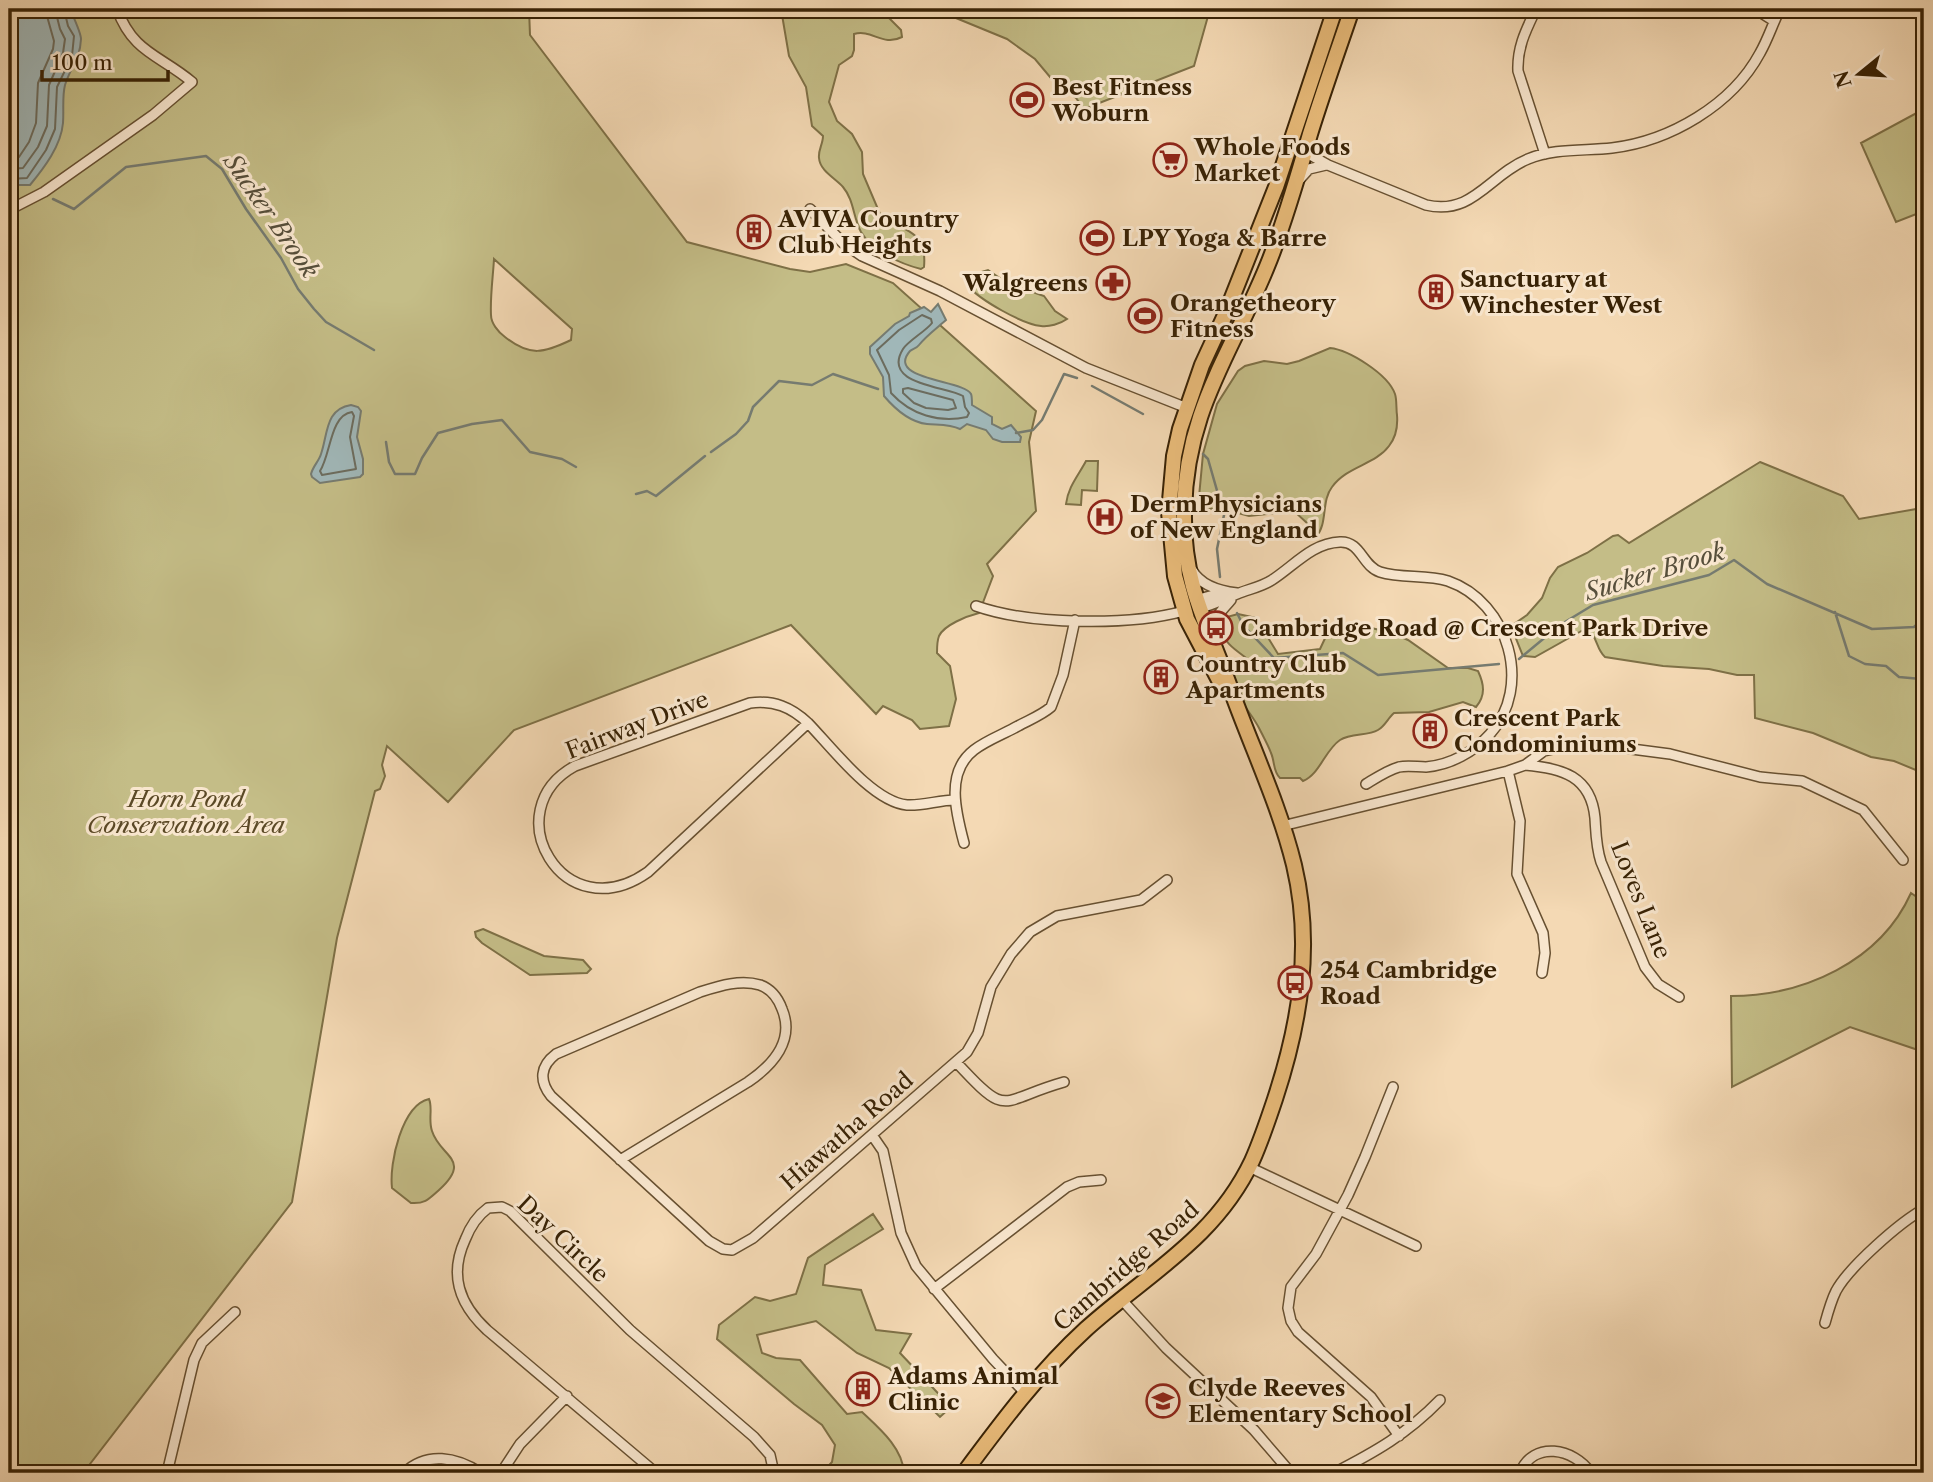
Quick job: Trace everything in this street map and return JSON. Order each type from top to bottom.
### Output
[{"type":"highway","name":"Cambridge Road","points":[[964,1473],[1026,1394],[1074,1340],[1179,1255],[1229,1202],[1250,1167],[1285,1065],[1303,977],[1304,942],[1300,896],[1282,826],[1212,644],[1175,576],[1168,512],[1174,456],[1187,408],[1202,365],[1226,313],[1276,187],[1335,9]]},
{"type":"highway","name":"Cambridge Road","points":[[1237,708],[1203,652],[1192,607],[1185,544],[1185,484],[1192,439],[1207,394],[1264,273],[1291,202],[1352,9]]},
{"type":"highway","points":[[1317,63],[1333,68]]},
{"type":"highway","points":[[1226,313],[1242,320]]},
{"type":"street","points":[[9,210],[44,192],[153,115],[192,82],[141,48],[123,24],[117,9]]},
{"type":"street","points":[[1536,9],[1518,50],[1518,71],[1545,154]]},
{"type":"street","points":[[1755,9],[1774,21]]},
{"type":"street","points":[[1305,152],[1328,165],[1426,205],[1441,208],[1469,201],[1505,171],[1525,160],[1545,154],[1615,147],[1661,136],[1679,128],[1714,105],[1741,78],[1759,54],[1780,9]]},
{"type":"street","points":[[1291,202],[1305,172],[1313,166],[1328,165]]},
{"type":"street","points":[[810,209],[843,243],[862,256],[928,285],[1086,368],[1187,408]]},
{"type":"street","points":[[976,606],[1010,615],[1075,620],[1129,620],[1216,604],[1271,581],[1316,548],[1344,542],[1355,546],[1367,564],[1379,572],[1449,581],[1474,597],[1493,617],[1508,646],[1514,674],[1510,701],[1493,732],[1471,751],[1453,761],[1430,767],[1398,767],[1366,784]]},
{"type":"street","points":[[1185,544],[1196,576],[1212,587],[1238,593]]},
{"type":"street","points":[[1192,607],[1227,592]]},
{"type":"street","points":[[1212,644],[1214,620],[1238,593]]},
{"type":"street","points":[[964,843],[957,816],[958,772],[971,753],[1053,705],[1063,675],[1075,620]]},
{"type":"street","name":"Fairway Drive","points":[[808,723],[648,872],[635,881],[610,889],[584,886],[561,873],[548,856],[540,833],[539,816],[542,803],[554,782],[575,766],[750,703],[768,702],[785,706],[795,712],[808,723],[873,791],[887,800],[915,805],[956,800]]},
{"type":"street","points":[[1282,826],[1508,771],[1525,765],[1539,753],[1553,749],[1617,746],[1670,754],[1760,777],[1802,781],[1863,810],[1903,860]]},
{"type":"street","name":"Loves Lane","points":[[1525,765],[1548,767],[1566,773],[1585,786],[1593,808],[1598,854],[1642,961],[1658,984],[1679,997]]},
{"type":"street","points":[[1508,771],[1520,821],[1517,874],[1543,933],[1545,953],[1542,973]]},
{"type":"street","name":"Hiawatha Road","points":[[620,1160],[768,1067],[782,1046],[786,1032],[784,1014],[773,994],[762,986],[749,983],[710,989],[556,1054],[546,1064],[542,1073],[543,1085],[551,1096],[620,1160],[709,1241],[723,1249],[732,1250],[753,1238],[956,1062],[975,1040],[996,978],[1015,948],[1030,932],[1057,916],[1142,900],[1167,880]]},
{"type":"street","points":[[956,1062],[988,1095],[1002,1102],[1013,1102],[1041,1088],[1064,1082]]},
{"type":"street","points":[[1393,1087],[1365,1157],[1339,1211],[1311,1260],[1291,1287],[1287,1300],[1289,1317],[1301,1335],[1379,1405],[1399,1436]]},
{"type":"street","points":[[872,1135],[884,1154],[905,1244],[916,1266],[993,1359],[1026,1394]]},
{"type":"street","points":[[1250,1167],[1416,1246]]},
{"type":"street","points":[[934,1289],[1067,1187],[1079,1182],[1101,1180]]},
{"type":"street","name":"Day Circle","points":[[656,1473],[473,1317],[461,1297],[456,1273],[461,1250],[477,1218],[492,1207],[502,1207],[516,1216],[639,1338],[754,1437],[770,1455],[774,1473]]},
{"type":"street","points":[[1825,1323],[1832,1299],[1845,1279],[1900,1224],[1924,1209]]},
{"type":"street","points":[[1122,1300],[1166,1348],[1265,1441],[1291,1473]]},
{"type":"street","points":[[167,1473],[194,1360],[202,1343],[235,1312]]},
{"type":"street","points":[[501,1473],[520,1444],[566,1396]]},
{"type":"street","points":[[1334,1473],[1377,1452],[1440,1400]]},
{"type":"street","points":[[1520,1473],[1532,1458],[1543,1453],[1561,1452],[1578,1458],[1591,1473]]},
{"type":"street","points":[[404,1473],[418,1462],[440,1458],[462,1462],[481,1473]]},
{"type":"green space","name":"Horn Pond Conservation Area","points":[[9,9],[529,9],[530,35],[687,242],[810,272],[846,264],[893,283],[1036,411],[1029,442],[1036,511],[987,564],[993,576],[979,613],[951,625],[939,636],[937,653],[950,666],[956,699],[949,726],[920,729],[912,720],[883,706],[876,714],[791,625],[514,730],[448,802],[387,746],[382,765],[385,776],[380,789],[375,791],[337,938],[292,1202],[83,1473],[9,1473]],"holes":[[[494,259],[572,329],[571,340],[537,351],[522,348],[502,335],[491,318]]]},
{"type":"green space","points":[[781,9],[880,9],[901,30],[902,37],[895,40],[854,34],[852,56],[839,65],[829,102],[837,121],[852,134],[862,152],[863,174],[883,221],[915,235],[923,248],[924,267],[921,269],[888,256],[866,239],[858,226],[847,192],[822,167],[819,155],[823,136],[812,126],[806,87],[789,56]]},
{"type":"green space","points":[[934,9],[1210,9],[1194,66],[1084,109],[1076,98],[1055,83],[1035,59],[1007,39]]},
{"type":"green space","points":[[1924,109],[1924,211],[1896,222],[1861,143]]},
{"type":"green space","points":[[988,270],[1007,283],[1044,296],[1055,311],[1067,319],[1054,325],[1041,326],[1023,321],[991,304],[968,286],[974,274]]},
{"type":"green space","points":[[1330,348],[1347,353],[1367,364],[1391,386],[1396,396],[1397,424],[1389,446],[1376,457],[1345,474],[1332,487],[1322,526],[1316,537],[1310,532],[1307,523],[1294,511],[1249,516],[1206,507],[1199,497],[1203,454],[1217,404],[1238,371],[1245,366],[1264,361],[1287,364],[1299,361]]},
{"type":"green space","points":[[1086,461],[1098,461],[1097,491],[1082,490],[1081,505],[1066,504],[1071,487]]},
{"type":"green space","points":[[1760,462],[1843,496],[1859,519],[1922,508],[1923,773],[1894,761],[1871,757],[1813,733],[1755,718],[1754,675],[1605,657],[1592,634],[1585,629],[1535,657],[1523,656],[1511,626],[1527,615],[1542,598],[1558,567],[1613,536],[1618,535],[1629,543]]},
{"type":"green space","points":[[1238,614],[1256,618],[1278,654],[1320,649],[1328,632],[1337,625],[1355,624],[1392,633],[1408,640],[1448,668],[1478,671],[1483,694],[1476,707],[1463,702],[1429,712],[1394,713],[1378,730],[1340,740],[1309,778],[1303,781],[1300,778],[1280,778],[1267,744],[1233,682],[1233,675],[1239,670],[1255,673],[1253,663],[1228,643],[1219,626],[1223,618]]},
{"type":"green space","points":[[1911,893],[1924,902],[1924,1052],[1850,1027],[1732,1087],[1731,996],[1785,990],[1836,970],[1859,956],[1880,938]]},
{"type":"green space","points":[[483,929],[544,956],[583,960],[591,969],[587,973],[530,975],[482,943],[475,932]]},
{"type":"green space","points":[[429,1099],[432,1131],[451,1159],[453,1171],[449,1180],[429,1198],[420,1203],[411,1203],[392,1188],[395,1150],[411,1112]]},
{"type":"green space","points":[[873,1214],[883,1229],[825,1265],[823,1285],[861,1290],[876,1330],[911,1334],[900,1353],[951,1407],[940,1417],[889,1368],[857,1353],[816,1321],[757,1335],[762,1353],[776,1358],[800,1360],[847,1414],[862,1412],[869,1418],[895,1447],[904,1473],[822,1473],[832,1462],[835,1445],[822,1425],[717,1339],[719,1325],[755,1297],[770,1301],[796,1294],[808,1258]]},
{"type":"water","points":[[9,9],[70,9],[81,39],[77,58],[65,85],[62,132],[55,148],[30,185],[11,185],[9,188]]},
{"type":"water","points":[[938,304],[946,320],[910,351],[905,361],[908,368],[916,374],[965,389],[971,394],[972,405],[992,417],[992,424],[1002,429],[1011,425],[1021,437],[1020,442],[993,439],[986,430],[967,424],[960,429],[914,421],[884,396],[883,377],[870,354],[870,347],[910,313],[924,307],[931,312]]},
{"type":"water","points":[[351,405],[361,411],[357,437],[363,459],[363,474],[360,477],[320,483],[311,474],[321,454],[329,423],[336,412]]},
{"type":"waterway","name":"Sucker Brook","points":[[53,199],[74,209],[126,167],[206,156],[222,169],[281,258],[298,289],[314,309],[326,322],[374,350]]},
{"type":"waterway","name":"Sucker Brook","points":[[711,452],[736,434],[748,421],[753,407],[779,381],[812,385],[833,374],[878,389]]},
{"type":"waterway","name":"Sucker Brook","points":[[1016,433],[1033,430],[1042,420],[1064,374],[1077,378]]},
{"type":"waterway","name":"Sucker Brook","points":[[1092,386],[1143,414]]},
{"type":"waterway","name":"Sucker Brook","points":[[386,442],[389,462],[395,474],[415,474],[438,433],[502,420],[530,452],[562,459],[576,467]]},
{"type":"waterway","name":"Sucker Brook","points":[[1203,454],[1208,459],[1224,515],[1217,549],[1220,577]]},
{"type":"waterway","name":"Sucker Brook","points":[[636,494],[647,491],[656,496],[705,456]]},
{"type":"waterway","name":"Sucker Brook","points":[[1519,659],[1560,625],[1593,605],[1709,575],[1734,560],[1767,584],[1872,629],[1914,627],[1924,618]]},
{"type":"waterway","points":[[1835,612],[1849,656],[1865,664],[1886,666],[1899,677],[1921,679],[1924,684]]},
{"type":"waterway","name":"Sucker Brook","points":[[1237,613],[1243,625],[1274,658],[1343,653],[1378,675],[1499,664]]},
{"type":"place","name":"Best Fitness Woburn","points":[[1027,100]]},
{"type":"place","name":"Whole Foods Market","points":[[1170,160]]},
{"type":"place","name":"AVIVA Country Club Heights","points":[[754,232]]},
{"type":"place","name":"LPY Yoga & Barre","points":[[1097,238]]},
{"type":"place","name":"Walgreens","points":[[1113,283]]},
{"type":"place","name":"Sanctuary at Winchester West","points":[[1436,292]]},
{"type":"place","name":"Orangetheory Fitness","points":[[1145,316]]},
{"type":"place","name":"DermPhysicians of New England","points":[[1105,517]]},
{"type":"place","name":"Cambridge Road @ Crescent Park Drive","points":[[1216,628]]},
{"type":"place","name":"Country Club Apartments","points":[[1161,677]]},
{"type":"place","name":"Crescent Park Condominiums","points":[[1430,731]]},
{"type":"place","name":"254 Cambridge Road","points":[[1295,983]]},
{"type":"place","name":"Adams Animal Clinic","points":[[863,1389]]},
{"type":"place","name":"Clyde Reeves Elementary School","points":[[1163,1401]]}]
